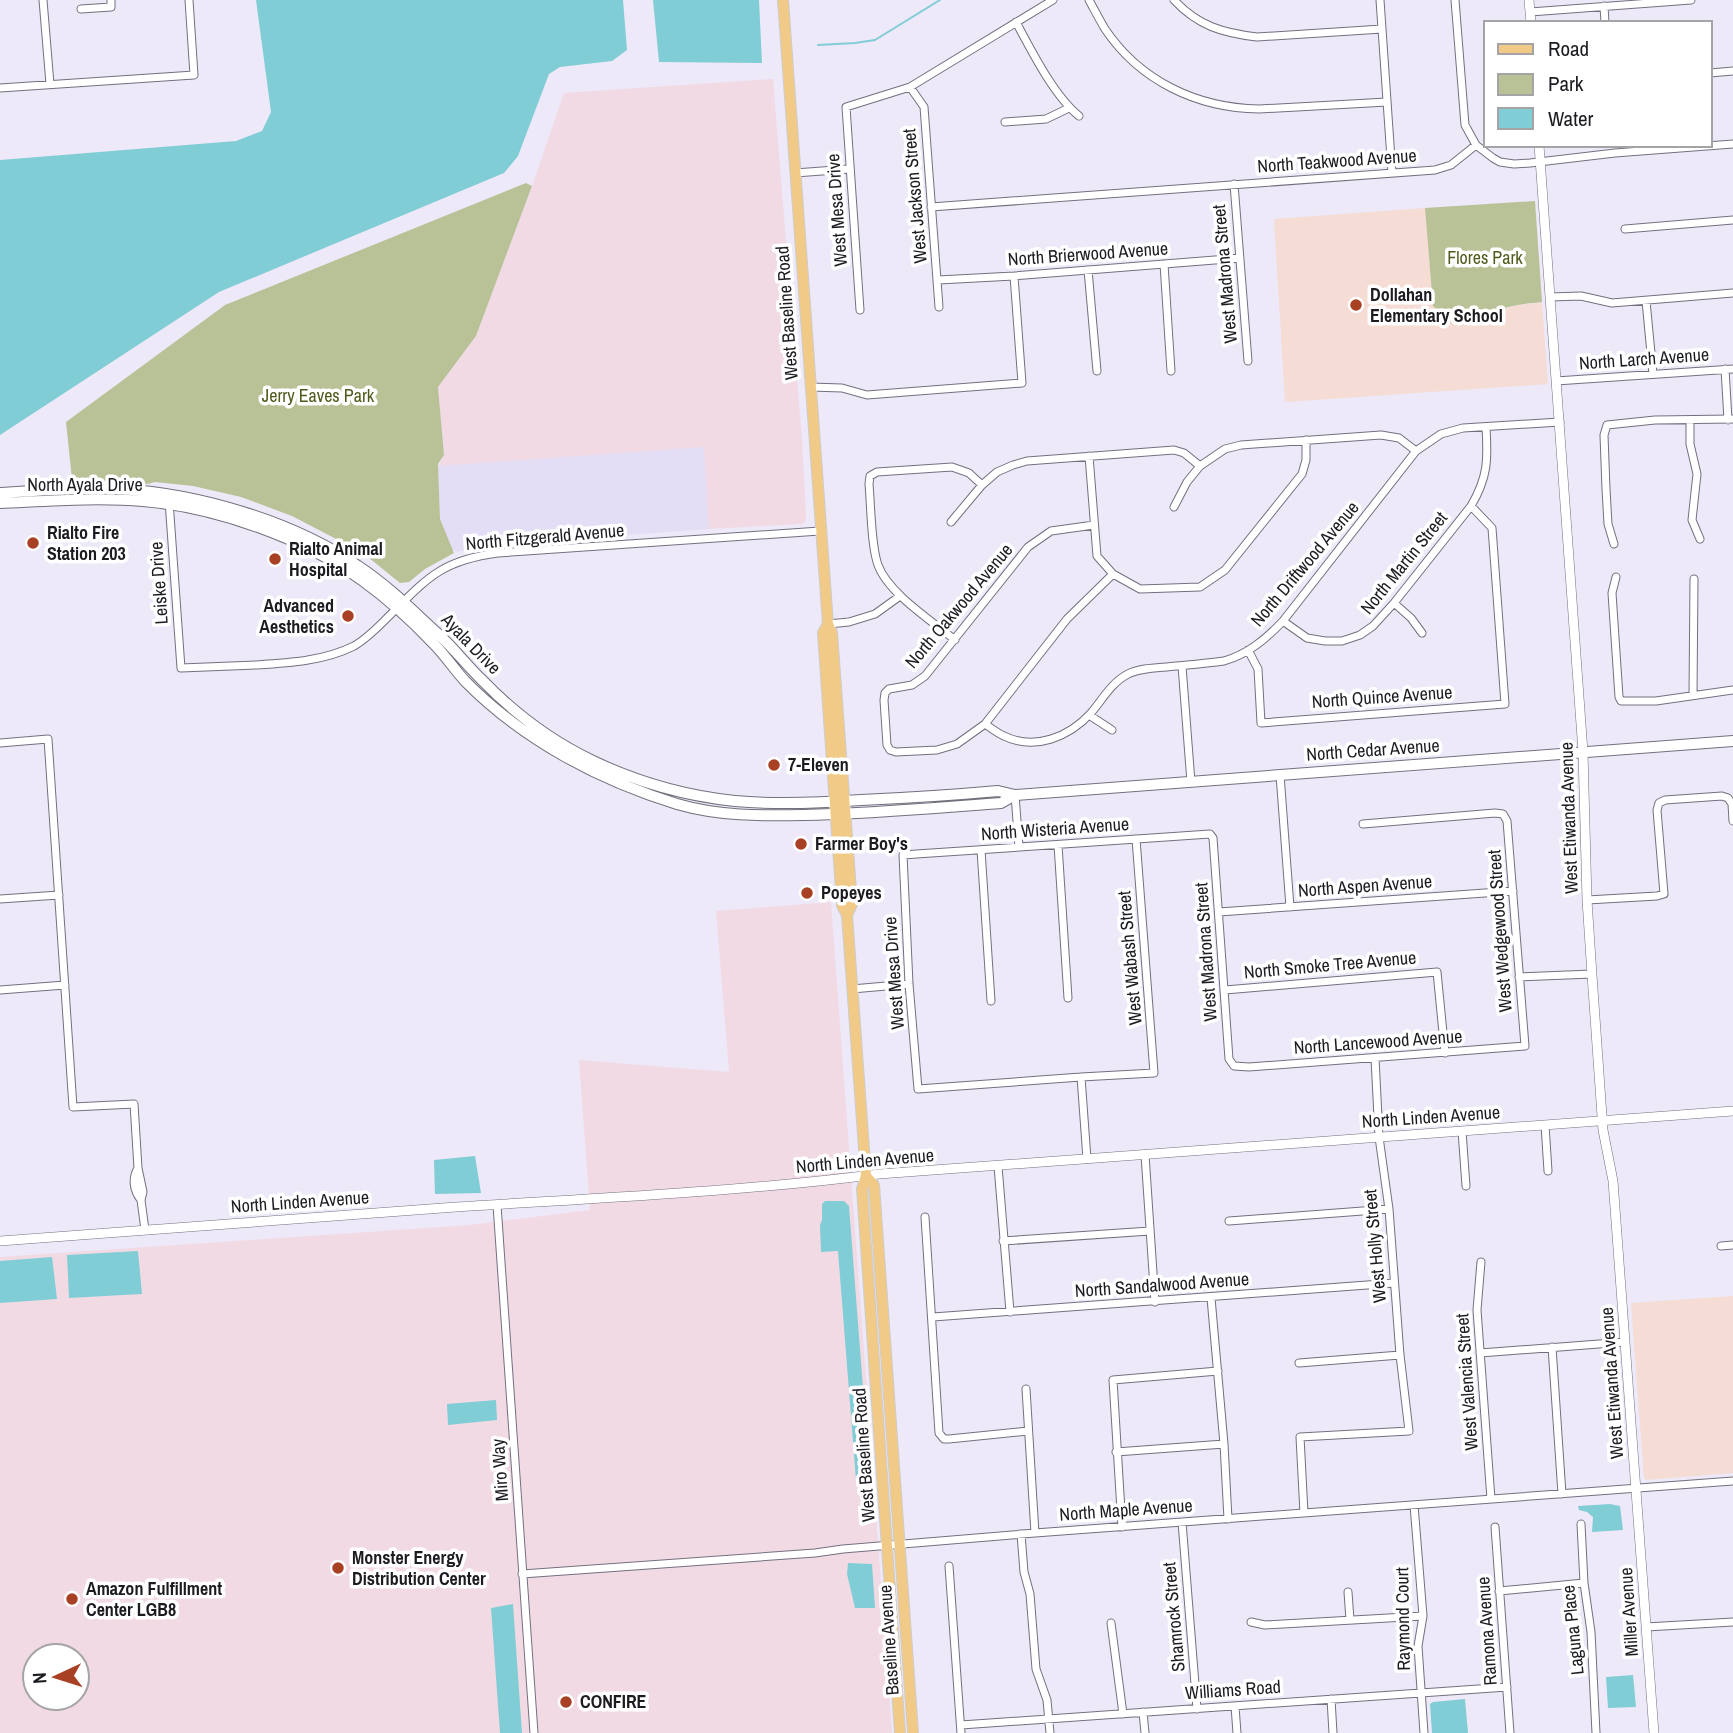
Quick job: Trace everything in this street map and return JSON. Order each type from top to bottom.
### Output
[{"type":"main road","name":"West Baseline Road","points":[[783,0],[828,624],[823,634],[841,815],[842,905],[847,915],[866,1176],[862,1189],[900,1733]]},
{"type":"main road","name":"North Ayala Drive","points":[[0,493],[88,488]]},
{"type":"main road","name":"Ayala Drive","points":[[88,488],[121,489],[169,500],[276,535],[308,549],[400,605],[443,638],[502,699],[545,733],[592,760],[639,779],[733,801],[782,804],[840,802]]},
{"type":"main road","name":"North Ayala Drive","points":[[0,503],[169,500]]},
{"type":"main road","name":"Ayala Drive","points":[[400,605],[464,680],[493,707],[555,751],[586,768],[620,784],[680,805],[755,816],[841,815]]},
{"type":"main road","name":"North Cedar Avenue","points":[[840,802],[998,791],[1015,795],[1733,741]]},
{"type":"main road","name":"North Cedar Avenue","points":[[841,815],[1001,803],[1015,795]]},
{"type":"main road","name":"West Baseline Road","points":[[866,1176],[874,1185],[900,1545]]},
{"type":"main road","name":"Baseline Avenue","points":[[900,1545],[913,1733]]},
{"type":"street","points":[[43,0],[50,85]]},
{"type":"street","points":[[81,9],[111,7],[111,0]]},
{"type":"street","points":[[0,88],[194,75],[189,0]]},
{"type":"street","points":[[910,87],[1053,0]]},
{"type":"street","points":[[1089,0],[1105,29],[1132,60],[1173,90],[1195,99],[1237,109],[1387,102]]},
{"type":"street","points":[[1174,0],[1189,15],[1204,24],[1241,36],[1382,29]]},
{"type":"street","points":[[1380,0],[1392,173]]},
{"type":"street","points":[[1455,0],[1462,110],[1465,125],[1476,145],[1484,153],[1500,162],[1514,164],[1615,149],[1662,147]]},
{"type":"street","points":[[1529,0],[1531,21]]},
{"type":"street","points":[[1530,12],[1691,0]]},
{"type":"street","points":[[1604,6],[1605,21]]},
{"type":"street","points":[[1016,22],[1035,58],[1069,108],[1079,116]]},
{"type":"street","points":[[1712,73],[1733,71]]},
{"type":"street","name":"West Mesa Drive","points":[[860,310],[846,107],[910,87]]},
{"type":"street","name":"West Jackson Street","points":[[910,87],[923,107],[939,307]]},
{"type":"street","points":[[1004,122],[1046,119],[1069,108]]},
{"type":"street","points":[[1712,145],[1733,144]]},
{"type":"street","name":"North Teakwood Avenue","points":[[930,207],[1435,170],[1451,165],[1476,145]]},
{"type":"street","name":"West Etiwanda Avenue","points":[[1539,147],[1583,752],[1592,974],[1606,1152],[1613,1181],[1636,1489]]},
{"type":"street","points":[[795,173],[849,169]]},
{"type":"street","name":"West Madrona Street","points":[[1234,184],[1248,361]]},
{"type":"street","points":[[1625,229],[1733,220]]},
{"type":"street","name":"North Brierwood Avenue","points":[[938,280],[1240,258]]},
{"type":"street","points":[[1164,264],[1171,371]]},
{"type":"street","points":[[1088,271],[1097,371]]},
{"type":"street","points":[[810,387],[842,388],[867,395],[1022,383],[1014,276]]},
{"type":"street","points":[[1550,297],[1581,296],[1612,303],[1733,293]]},
{"type":"street","points":[[1647,301],[1653,374]]},
{"type":"street","points":[[1614,544],[1608,524],[1604,435],[1607,425],[1730,419],[1729,369]]},
{"type":"street","name":"North Larch Avenue","points":[[1556,381],[1729,369]]},
{"type":"street","points":[[1690,419],[1690,444],[1697,474],[1692,520],[1700,539]]},
{"type":"street","points":[[1174,507],[1187,482],[1200,466],[1225,449],[1241,445],[1381,435],[1399,438],[1416,451],[1441,434],[1463,428],[1559,422]]},
{"type":"street","name":"North Martin Street","points":[[1283,621],[1307,638],[1325,641],[1342,641],[1360,635],[1373,626],[1471,506],[1481,489],[1488,451],[1486,427]]},
{"type":"street","points":[[1089,456],[1097,556],[1113,574],[1140,589],[1200,587],[1225,570],[1302,474],[1306,460],[1306,440]]},
{"type":"street","points":[[951,522],[982,485],[997,472],[1027,461],[1174,450],[1184,453],[1200,466]]},
{"type":"street","name":"North Driftwood Avenue","points":[[985,724],[1003,736],[1017,741],[1051,740],[1069,733],[1089,715],[1114,685],[1128,674],[1237,657],[1269,636],[1283,621],[1416,451]]},
{"type":"street","points":[[955,640],[900,596],[887,582],[878,566],[870,476],[877,472],[952,467],[969,474],[982,485]]},
{"type":"street","name":"Leiske Drive","points":[[169,500],[181,668]]},
{"type":"street","name":"North Quince Avenue","points":[[1248,650],[1258,669],[1261,723],[1506,704],[1492,528],[1471,506]]},
{"type":"street","name":"North Oakwood Avenue","points":[[985,724],[957,744],[937,750],[896,752],[890,750],[887,745],[884,700],[889,689],[912,685],[925,676],[1028,547],[1051,531],[1094,525]]},
{"type":"street","name":"North Fitzgerald Avenue","points":[[181,668],[317,659],[356,645],[437,572],[457,561],[480,555],[820,531]]},
{"type":"street","points":[[985,724],[1067,619],[1113,574]]},
{"type":"street","points":[[1616,577],[1612,593],[1621,701],[1656,701],[1733,690]]},
{"type":"street","points":[[1693,579],[1693,695]]},
{"type":"street","points":[[828,624],[849,622],[875,614],[900,596]]},
{"type":"street","points":[[1394,603],[1411,618],[1422,633]]},
{"type":"street","points":[[1182,666],[1191,782]]},
{"type":"street","points":[[1089,715],[1112,730]]},
{"type":"street","points":[[0,743],[48,739],[73,1107],[134,1104],[145,1230]]},
{"type":"street","points":[[1280,775],[1290,907]]},
{"type":"street","points":[[1015,795],[1019,847]]},
{"type":"street","points":[[1587,900],[1664,894],[1657,810],[1659,803],[1665,800],[1723,796],[1732,804],[1733,821]]},
{"type":"street","name":"West Wedgewood Street","points":[[1363,824],[1503,814],[1507,821],[1525,1046]]},
{"type":"street","name":"West Madrona Street","points":[[1210,834],[1213,838],[1230,1059],[1234,1066]]},
{"type":"street","name":"North Wisteria Avenue","points":[[903,855],[1210,834]]},
{"type":"street","name":"West Wabash Street","points":[[1081,1077],[1154,1073],[1136,839]]},
{"type":"street","points":[[1058,845],[1068,998]]},
{"type":"street","points":[[981,850],[991,1001]]},
{"type":"street","name":"West Mesa Drive","points":[[903,855],[909,984],[918,1089],[1081,1077]]},
{"type":"street","name":"North Aspen Avenue","points":[[1219,912],[1513,891]]},
{"type":"street","points":[[0,899],[59,895]]},
{"type":"street","name":"North Smoke Tree Avenue","points":[[1225,990],[1437,972],[1445,1053]]},
{"type":"street","points":[[1519,978],[1592,974]]},
{"type":"street","points":[[852,989],[909,984]]},
{"type":"street","points":[[0,990],[65,985]]},
{"type":"street","name":"North Lancewood Avenue","points":[[1234,1066],[1249,1068],[1525,1046]]},
{"type":"street","name":"West Holly Street","points":[[1304,1513],[1300,1437],[1409,1431],[1400,1355],[1389,1209],[1379,1137],[1374,1058]]},
{"type":"street","points":[[1081,1077],[1087,1159]]},
{"type":"street","name":"North Linden Avenue","points":[[0,1241],[769,1186],[866,1176],[1733,1111]]},
{"type":"street","points":[[1545,1125],[1548,1171]]},
{"type":"street","points":[[1462,1131],[1466,1186]]},
{"type":"street","points":[[1145,1155],[1155,1302]]},
{"type":"street","points":[[998,1166],[1010,1312]]},
{"type":"street","name":"Miro Way","points":[[497,1205],[534,1733]]},
{"type":"street","points":[[1229,1220],[1389,1209]]},
{"type":"street","points":[[925,1217],[941,1436],[949,1439],[1028,1431]]},
{"type":"street","points":[[1003,1241],[1150,1231]]},
{"type":"street","points":[[1721,1246],[1733,1245]]},
{"type":"street","name":"West Valencia Street","points":[[1481,1262],[1477,1310],[1491,1499]]},
{"type":"street","name":"North Sandalwood Avenue","points":[[933,1317],[1394,1283]]},
{"type":"street","points":[[1211,1298],[1228,1519]]},
{"type":"street","points":[[1480,1353],[1625,1342]]},
{"type":"street","points":[[1552,1347],[1562,1494]]},
{"type":"street","points":[[1299,1363],[1400,1355]]},
{"type":"street","points":[[1122,1527],[1113,1380],[1218,1371]]},
{"type":"street","points":[[1026,1389],[1035,1533]]},
{"type":"street","points":[[1116,1452],[1224,1444]]},
{"type":"street","name":"North Maple Avenue","points":[[523,1574],[815,1553],[1021,1534],[1733,1482]]},
{"type":"street","name":"Miller Avenue","points":[[1636,1489],[1654,1733]]},
{"type":"street","name":"Raymond Court","points":[[1414,1505],[1423,1616],[1418,1646],[1424,1733]]},
{"type":"street","name":"Shamrock Street","points":[[1182,1522],[1198,1709]]},
{"type":"street","name":"Laguna Place","points":[[1581,1524],[1584,1583],[1591,1632],[1596,1733]]},
{"type":"street","name":"Ramona Avenue","points":[[1495,1527],[1510,1733]]},
{"type":"street","points":[[1021,1534],[1024,1572],[1030,1594],[1036,1670],[1047,1700],[1050,1733]]},
{"type":"street","points":[[949,1566],[961,1729]]},
{"type":"street","points":[[1499,1591],[1584,1583]]},
{"type":"street","points":[[1348,1592],[1350,1620]]},
{"type":"street","points":[[1251,1622],[1265,1625],[1423,1616]]},
{"type":"street","points":[[1646,1627],[1733,1622]]},
{"type":"street","points":[[1111,1623],[1123,1714]]},
{"type":"street","name":"Williams Road","points":[[961,1729],[1143,1712],[1507,1686]]},
{"type":"street","points":[[1331,1699],[1333,1733]]},
{"type":"street","points":[[1235,1706],[1237,1733]]},
{"type":"street","points":[[1143,1712],[1145,1733]]},
{"type":"shaded area","points":[[773,79],[802,440],[805,522],[709,529],[704,447],[438,466],[444,455],[438,387],[476,336],[564,93]]},
{"type":"shaded area","name":"Dollahan Elementary School","points":[[1425,208],[1433,306],[1486,312],[1491,317],[1497,311],[1517,305],[1542,302],[1548,384],[1285,402],[1274,219]]},
{"type":"shaded area","points":[[704,447],[709,529],[489,545],[457,552],[452,549],[440,519],[438,466]]},
{"type":"shaded area","points":[[831,902],[892,1733],[0,1733],[0,1257],[470,1225],[590,1210],[579,1060],[729,1072],[716,911]]},
{"type":"shaded area","points":[[1733,1296],[1733,1473],[1646,1480],[1631,1303]]},
{"type":"green space","name":"Jerry Eaves Park","points":[[526,183],[532,186],[476,336],[438,387],[444,455],[438,464],[440,519],[454,553],[425,569],[409,582],[400,583],[363,553],[292,516],[241,497],[193,486],[72,479],[66,422],[225,305]]},
{"type":"green space","name":"Flores Park","points":[[1535,201],[1542,302],[1508,307],[1491,317],[1486,312],[1442,314],[1433,306],[1425,208]]},
{"type":"water","points":[[256,0],[623,0],[627,50],[612,61],[560,67],[549,74],[518,156],[504,173],[219,292],[0,435],[0,160],[236,141],[262,131],[271,112]]},
{"type":"water","points":[[653,0],[759,0],[762,63],[659,62]]},
{"type":"water","points":[[475,1156],[481,1193],[435,1194],[434,1160]]},
{"type":"water","points":[[825,1201],[844,1201],[849,1206],[870,1479],[856,1480],[838,1251],[821,1252],[820,1225],[822,1204]]},
{"type":"water","points":[[138,1251],[142,1294],[69,1298],[67,1255]]},
{"type":"water","points":[[52,1257],[57,1299],[0,1303],[0,1261]]},
{"type":"water","points":[[496,1400],[497,1420],[448,1425],[447,1404]]},
{"type":"water","points":[[1578,1506],[1620,1506],[1623,1530],[1592,1532],[1593,1517],[1579,1510]]},
{"type":"water","points":[[848,1563],[872,1564],[875,1608],[855,1608],[847,1574]]},
{"type":"water","points":[[513,1604],[522,1733],[500,1733],[491,1608]]},
{"type":"water","points":[[1633,1675],[1636,1707],[1608,1708],[1606,1677]]},
{"type":"water","points":[[1465,1699],[1468,1733],[1432,1733],[1430,1704]]},
{"type":"waterway","points":[[818,45],[875,40],[940,0]]},
{"type":"place","name":"Dollahan Elementary School","points":[[1356,305]]},
{"type":"place","name":"Rialto Fire Station 203","points":[[33,543]]},
{"type":"place","name":"Rialto Animal Hospital","points":[[275,559]]},
{"type":"place","name":"Advanced Aesthetics","points":[[348,616]]},
{"type":"place","name":"7-Eleven","points":[[774,765]]},
{"type":"place","name":"Farmer Boy's","points":[[801,844]]},
{"type":"place","name":"Popeyes","points":[[807,893]]},
{"type":"place","name":"Monster Energy Distribution Center","points":[[338,1568]]},
{"type":"place","name":"Amazon Fulfillment Center LGB8","points":[[72,1599]]},
{"type":"place","name":"CONFIRE","points":[[566,1702]]}]
